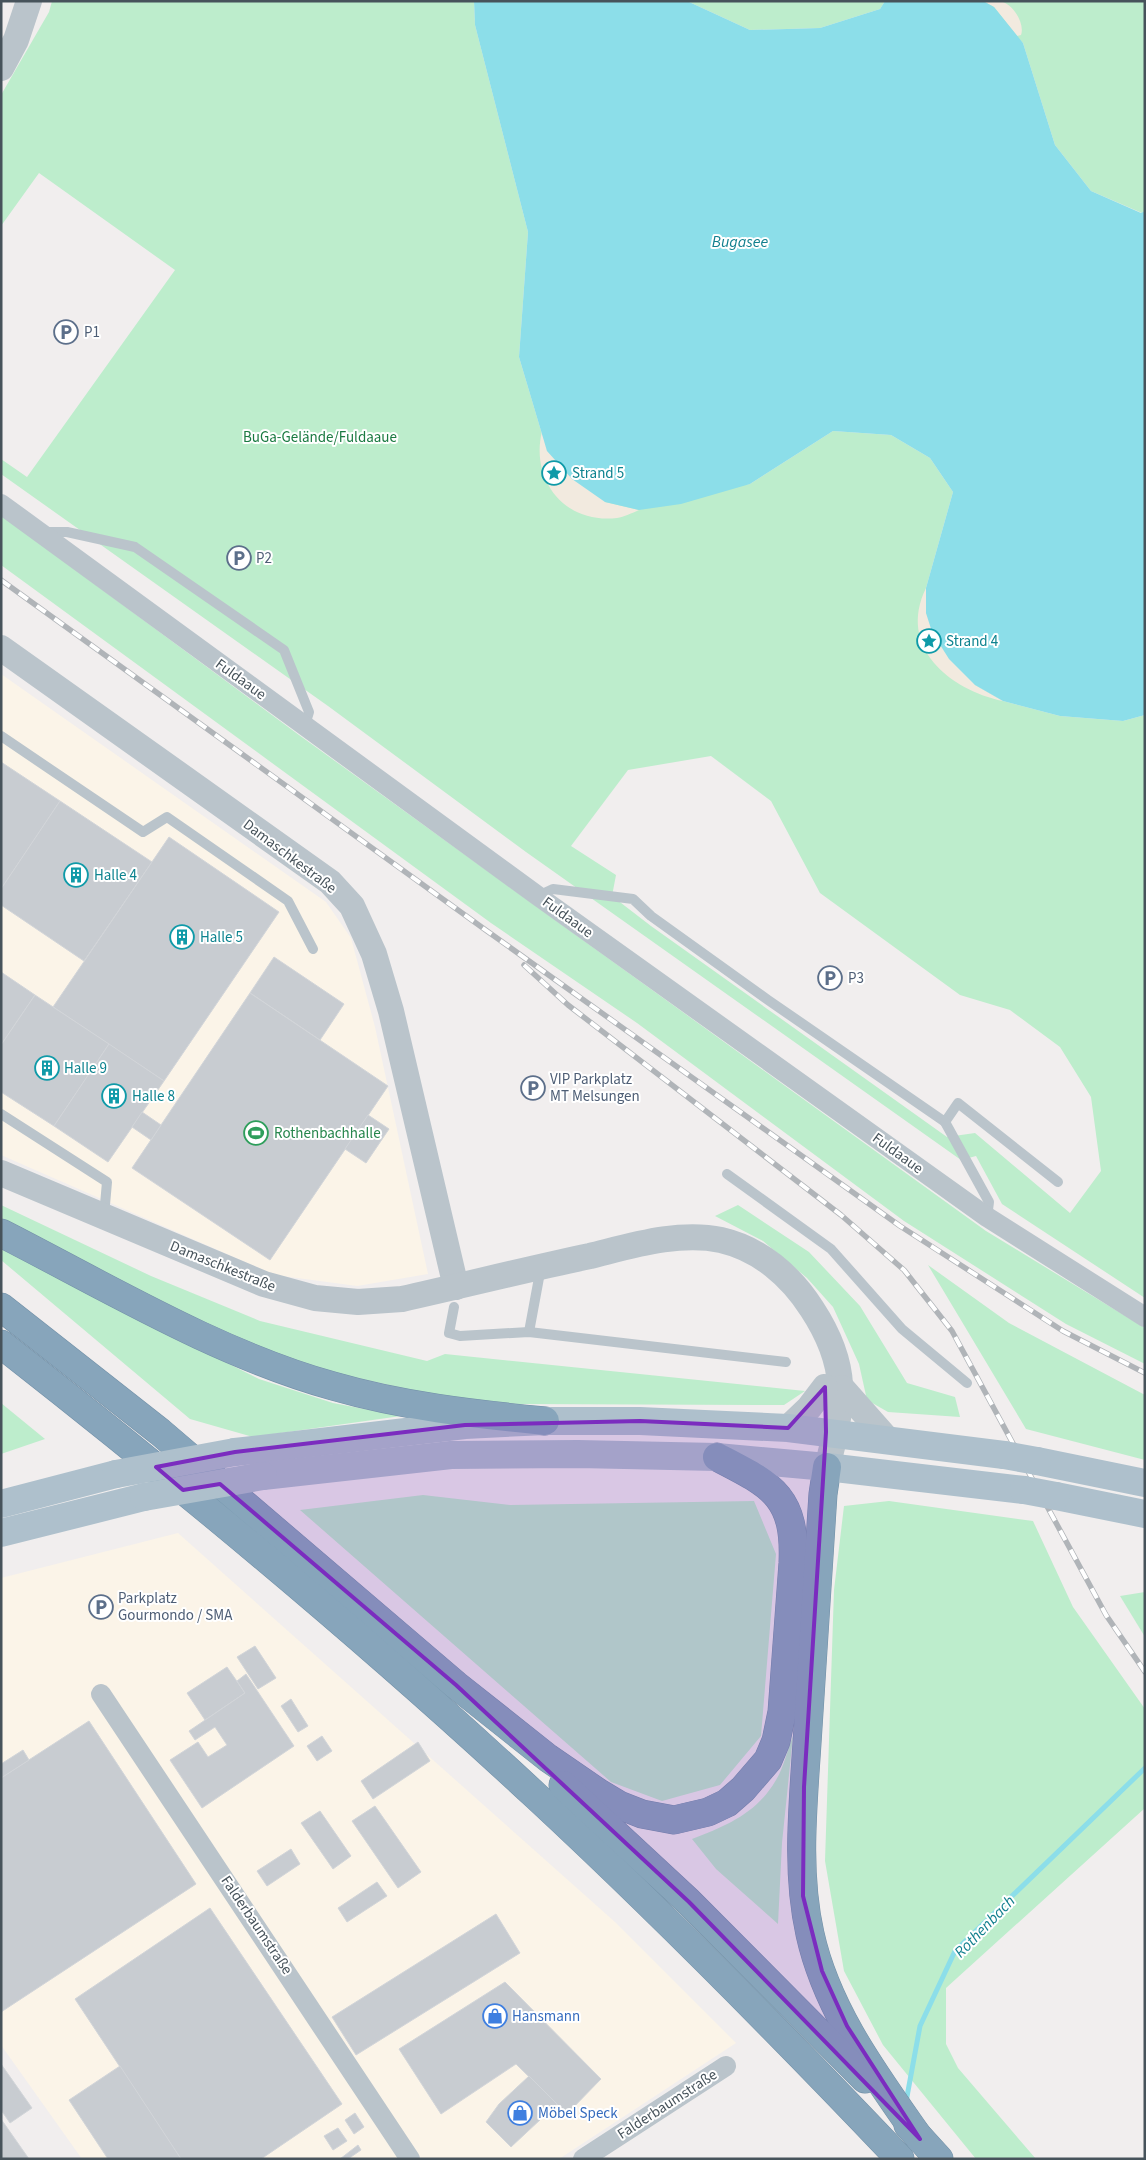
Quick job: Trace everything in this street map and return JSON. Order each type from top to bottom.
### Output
[{"type":"highway","points":[[1,1233],[217,1344],[332,1386],[445,1410],[545,1421]]},
{"type":"highway","points":[[1,1307],[160,1432],[456,1685],[548,1758],[619,1805],[642,1814],[674,1820],[693,1818],[727,1803],[743,1789],[768,1760],[776,1741],[782,1712],[794,1540],[790,1518],[778,1495],[763,1481],[716,1457]]},
{"type":"highway","points":[[1,1344],[118,1435],[250,1545],[388,1664],[536,1796],[683,1936],[804,2057],[892,2150]]},
{"type":"highway","points":[[827,1467],[822,1504],[804,1787],[803,1896],[810,1936],[837,2006],[862,2055],[906,2120]]},
{"type":"highway","points":[[456,1685],[689,1902],[906,2120],[939,2159]]},
{"type":"main road","points":[[1,1504],[116,1474],[234,1452],[465,1425],[545,1421],[640,1421],[788,1428],[1004,1455],[1145,1483]]},
{"type":"main road","points":[[1,1533],[144,1497],[263,1476],[452,1455],[716,1457],[827,1467],[1024,1490],[1145,1514]]},
{"type":"street","points":[[1,68],[16,40],[29,1]]},
{"type":"street","name":"Fuldaaue","points":[[1,504],[538,896],[987,1217],[1145,1317]]},
{"type":"street","name":"Damaschkestraße","points":[[3,652],[330,882],[352,906],[374,954],[391,1011],[455,1297]]},
{"type":"street","name":"Damaschkestraße","points":[[1,1173],[264,1284],[315,1298],[358,1302],[455,1297],[541,1266],[662,1240],[720,1240],[744,1248],[779,1269],[802,1294],[833,1387],[827,1467]]},
{"type":"street","points":[[788,1428],[833,1387]]},
{"type":"street","name":"Damaschkestraße","points":[[833,1387],[888,1440]]},
{"type":"street","name":"Falderbaumstraße","points":[[101,1694],[410,2159]]},
{"type":"street","name":"Falderbaumstraße","points":[[583,2159],[726,2066]]},
{"type":"lane","points":[[39,532],[67,532],[135,547],[284,650],[309,712],[305,725]]},
{"type":"lane","points":[[1,736],[143,832],[167,817],[288,901],[313,949]]},
{"type":"lane","points":[[538,896],[553,889],[633,898],[651,916],[945,1122],[989,1202],[987,1217]]},
{"type":"lane","points":[[945,1122],[958,1103],[1058,1182]]},
{"type":"lane","points":[[1,1114],[107,1182],[104,1217]]},
{"type":"lane","points":[[727,1174],[831,1249],[902,1329],[967,1382]]},
{"type":"lane","points":[[529,1332],[541,1266]]},
{"type":"lane","points":[[455,1297],[449,1333],[460,1336],[529,1332],[786,1362]]},
{"type":"highlighted area","points":[[825,1387],[826,1432],[804,1787],[803,1896],[822,1971],[847,2026],[920,2139],[689,1902],[456,1685],[220,1484],[183,1490],[156,1467],[235,1452],[465,1425],[640,1421],[788,1428]]},
{"type":"shaded area","points":[[1,674],[326,902],[351,938],[375,1027],[428,1274],[357,1286],[275,1275],[1,1155]]},
{"type":"shaded area","points":[[178,1533],[615,1922],[736,2043],[559,2159],[82,2159],[1,2045],[1,1578]]},
{"type":"green space","name":"BuGa-Gelände/Fuldaaue","points":[[52,1],[474,1],[475,25],[528,232],[519,357],[547,451],[572,479],[605,502],[750,484],[833,431],[891,435],[930,458],[953,492],[926,588],[975,685],[1003,701],[1060,716],[1123,721],[1145,715],[1145,1298],[1002,1204],[976,1156],[961,1160],[526,852],[328,706],[1,474],[1,459],[27,477],[175,270],[39,173],[1,226],[1,95],[49,12]],"holes":[[[711,756],[771,801],[820,893],[960,995],[1010,1010],[1060,1047],[1091,1097],[1101,1171],[1070,1213],[975,1133],[947,1137],[651,926],[612,896],[616,875],[571,846],[628,770]]]},
{"type":"green space","points":[[687,1],[885,1],[880,9],[820,28],[750,30]]},
{"type":"green space","points":[[983,1],[1145,1],[1145,211],[1142,213],[1091,191],[1055,145],[1023,43]]},
{"type":"green space","points":[[1,515],[299,735],[986,1231],[1145,1328],[1145,1364],[1066,1324],[904,1221],[637,1023],[491,923],[1,565]]},
{"type":"green space","points":[[1,1205],[151,1276],[260,1321],[427,1361],[445,1354],[805,1391],[784,1405],[520,1404],[460,1401],[344,1375],[282,1357],[174,1309],[1,1219]]},
{"type":"green space","points":[[738,1205],[809,1252],[860,1306],[907,1383],[955,1397],[960,1417],[888,1412],[867,1400],[859,1364],[833,1307],[807,1278],[763,1241],[715,1216]]},
{"type":"green space","points":[[1,1249],[259,1379],[333,1403],[401,1416],[253,1437],[190,1419],[1,1260]]},
{"type":"green space","points":[[928,1265],[1009,1323],[1145,1395],[1145,1460],[1026,1429]]},
{"type":"green space","points":[[1,1403],[45,1439],[1,1454]]},
{"type":"green space","points":[[423,1495],[510,1505],[754,1501],[776,1554],[761,1736],[720,1785],[662,1801],[611,1782],[300,1510]]},
{"type":"green space","points":[[889,1501],[1033,1521],[1073,1607],[1145,1709],[1145,1808],[946,1988],[946,2044],[958,2068],[1036,2159],[976,2159],[883,2045],[844,1971],[825,1861],[834,1590],[844,1506]]},
{"type":"green space","points":[[1145,1592],[1145,1637],[1120,1596]]},
{"type":"green space","points":[[793,1736],[782,1843],[778,1924],[716,1869],[692,1839],[740,1817],[760,1801],[779,1775]]},
{"type":"sand","points":[[983,1],[1001,1],[1011,7],[1020,21],[1021,35],[1017,36],[994,7]]},
{"type":"sand","name":"Strand 5","points":[[542,431],[547,451],[605,502],[639,510],[617,518],[598,518],[582,514],[567,506],[556,496],[547,482],[541,467]]},
{"type":"sand","name":"Strand 4","points":[[926,588],[926,613],[975,685],[1003,701],[965,687],[948,676],[934,662],[924,647],[918,629],[919,609]]},
{"type":"water","name":"Bugasee","points":[[474,1],[687,1],[750,30],[820,28],[880,9],[885,1],[983,1],[994,7],[1023,43],[1055,145],[1091,191],[1141,213],[1145,211],[1145,715],[1123,721],[1060,716],[1003,701],[975,685],[949,659],[932,632],[926,613],[926,588],[953,492],[930,458],[891,435],[833,431],[750,484],[681,504],[639,510],[605,502],[572,479],[547,451],[519,357],[528,232],[475,25]]},
{"type":"building","points":[[1,762],[60,801],[1,889]]},
{"type":"building","name":"Halle 4","points":[[60,801],[152,862],[84,961],[1,905],[1,889]]},
{"type":"building","name":"Halle 5","points":[[169,837],[279,912],[164,1081],[53,1007]]},
{"type":"building","points":[[274,957],[344,1004],[320,1040],[250,993]]},
{"type":"building","points":[[1,972],[35,995],[1,1045]]},
{"type":"building","name":"Rothenbachhalle","points":[[250,993],[388,1086],[270,1260],[132,1168]]},
{"type":"building","name":"Halle 9","points":[[35,995],[109,1044],[54,1126],[1,1092],[1,1045]]},
{"type":"building","name":"Halle 8","points":[[109,1044],[164,1081],[108,1162],[54,1126]]},
{"type":"building","points":[[142,1112],[161,1125],[151,1140],[132,1127]]},
{"type":"building","points":[[368,1115],[389,1129],[366,1163],[345,1149]]},
{"type":"building","points":[[255,1646],[276,1678],[258,1689],[237,1657]]},
{"type":"building","points":[[227,1667],[245,1693],[205,1720],[187,1693]]},
{"type":"building","points":[[246,1674],[294,1746],[202,1808],[170,1760],[198,1742],[208,1757],[227,1745],[215,1727],[195,1740],[189,1731],[245,1693],[237,1681]]},
{"type":"building","points":[[291,1699],[308,1726],[298,1732],[281,1706]]},
{"type":"building","points":[[89,1721],[196,1884],[1,2012],[1,1778]]},
{"type":"building","points":[[322,1736],[332,1751],[317,1761],[307,1746]]},
{"type":"building","points":[[418,1742],[430,1761],[373,1799],[361,1781]]},
{"type":"building","points":[[23,1750],[29,1760],[1,1778],[1,1764]]},
{"type":"building","points":[[375,1806],[421,1872],[398,1888],[352,1821]]},
{"type":"building","points":[[320,1811],[351,1856],[333,1869],[301,1823]]},
{"type":"building","points":[[291,1849],[300,1864],[267,1886],[257,1871]]},
{"type":"building","points":[[377,1882],[387,1896],[347,1922],[338,1908]]},
{"type":"building","points":[[210,1908],[342,2104],[261,2159],[181,2159],[75,1999]]},
{"type":"building","points":[[496,1914],[520,1953],[356,2055],[332,2017]]},
{"type":"building","name":"Hansmann","points":[[505,1982],[601,2079],[567,2114],[516,2064],[441,2114],[399,2049]]},
{"type":"building","points":[[1,2064],[32,2108],[10,2123],[1,2110]]},
{"type":"building","points":[[120,2066],[181,2159],[108,2159],[69,2100]]},
{"type":"building","name":"Möbel Speck","points":[[529,2076],[557,2104],[511,2147],[486,2122],[499,2104]]},
{"type":"building","points":[[355,2113],[364,2127],[354,2134],[345,2120]]},
{"type":"building","points":[[1,2119],[29,2159],[1,2159]]},
{"type":"building","points":[[338,2128],[347,2141],[333,2150],[324,2136]]},
{"type":"building","points":[[358,2145],[361,2150],[348,2159],[340,2159]]},
{"type":"waterway","name":"Rothenbach","points":[[906,2102],[920,2026],[955,1951],[1145,1768]]},
{"type":"railway","points":[[1,580],[900,1226],[1063,1331],[1145,1373]]},
{"type":"railway","points":[[524,965],[568,1005],[841,1215],[904,1270],[952,1331],[1106,1615],[1145,1672]]},
{"type":"place","name":"P1","points":[[66,332]]},
{"type":"place","name":"Strand 5","points":[[554,473]]},
{"type":"place","name":"P2","points":[[239,558]]},
{"type":"place","name":"Strand 4","points":[[929,641]]},
{"type":"place","name":"Halle 4","points":[[76,875]]},
{"type":"place","name":"Halle 5","points":[[182,937]]},
{"type":"place","name":"P3","points":[[830,978]]},
{"type":"place","name":"Halle 9","points":[[47,1068]]},
{"type":"place","name":"VIP Parkplatz MT Melsungen","points":[[533,1088]]},
{"type":"place","name":"Halle 8","points":[[114,1096]]},
{"type":"place","name":"Rothenbachhalle","points":[[256,1133]]},
{"type":"place","name":"Parkplatz Gourmondo / SMA","points":[[101,1607]]},
{"type":"place","name":"Hansmann","points":[[495,2016]]},
{"type":"place","name":"Möbel Speck","points":[[520,2113]]}]
